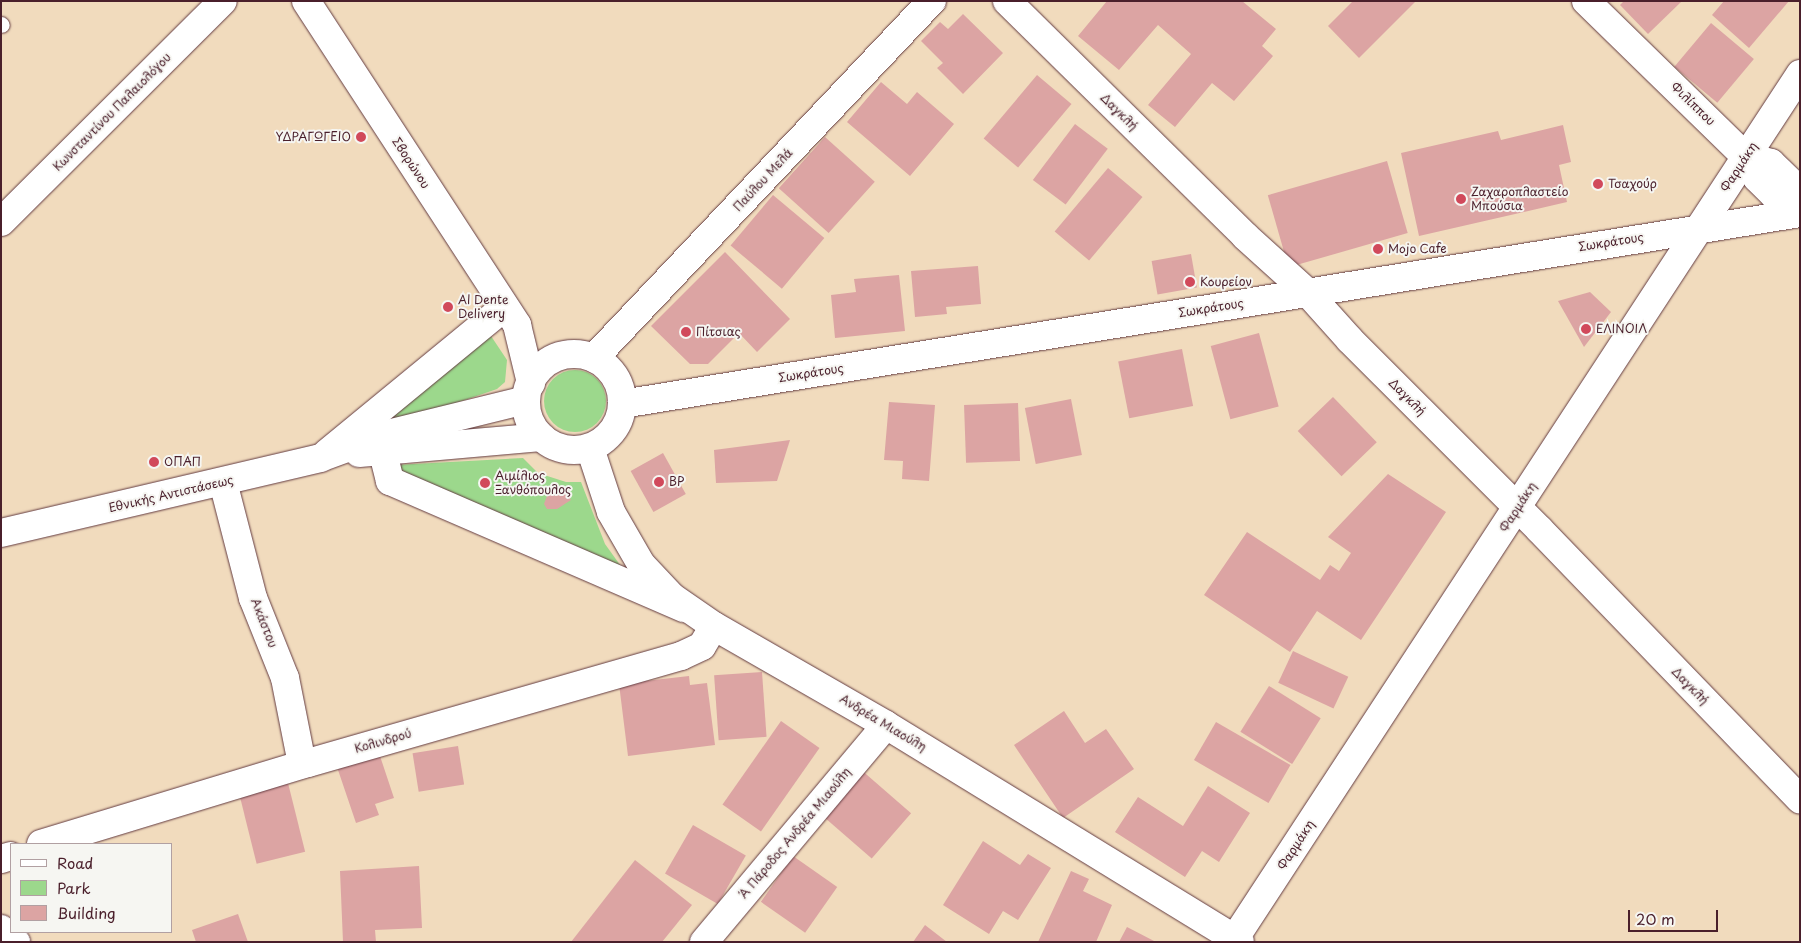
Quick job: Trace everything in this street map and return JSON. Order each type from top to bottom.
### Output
[{"type":"street","name":"Κωνσταντίνου Παλαιολόγου","points":[[1,222],[223,1]]},
{"type":"street","name":"Σβορώνου","points":[[306,1],[511,316]]},
{"type":"street","name":"Παύλου Μελά","points":[[594,358],[932,1]]},
{"type":"street","name":"Δαγκλή","points":[[1007,1],[1245,236],[1307,292],[1350,340],[1518,508],[1800,799]]},
{"type":"street","name":"Φιλίππου","points":[[1586,1],[1746,156],[1771,163],[1797,188],[1800,199]]},
{"type":"street","name":"Φαρμάκη","points":[[1237,940],[1800,74]]},
{"type":"street","points":[[1746,156],[1758,178],[1774,195],[1800,212]]},
{"type":"street","name":"Σωκράτους","points":[[622,404],[1800,212]]},
{"type":"street","points":[[511,316],[567,354],[594,358],[615,376],[622,404],[613,431],[590,448],[564,450],[540,437],[528,414],[528,392],[511,316]]},
{"type":"street","points":[[330,456],[511,316]]},
{"type":"street","points":[[330,456],[379,436],[528,392],[543,365],[567,354]]},
{"type":"street","points":[[330,456],[382,454],[540,437]]},
{"type":"street","name":"Ανδρέα Μιαούλη","points":[[590,448],[611,512],[641,564],[672,598],[704,620],[886,725],[1237,940]]},
{"type":"street","points":[[382,454],[390,481],[704,620]]},
{"type":"street","name":"Εθνικής Αντιστάσεως","points":[[1,533],[330,456]]},
{"type":"street","name":"Ακάστου","points":[[223,482],[253,598],[285,678],[302,764]]},
{"type":"street","name":"Κολινδρού","points":[[44,843],[302,764],[681,656],[702,646],[704,620]]},
{"type":"street","name":"Α΄ Πάροδος Ανδρέα Μιαούλη","points":[[704,942],[886,725]]},
{"type":"street","points":[[1,928],[16,942]]},
{"type":"green space","points":[[489,333],[507,360],[505,382],[497,389],[357,437]]},
{"type":"green space","points":[[575,370],[587,372],[597,379],[604,389],[606,401],[604,413],[597,423],[587,430],[575,432],[563,430],[553,423],[546,413],[544,401],[546,389],[553,379],[563,372]]},
{"type":"green space","points":[[523,458],[538,473],[566,482],[581,482],[605,544],[628,576],[398,479],[395,465]]},
{"type":"building","points":[[1107,1],[1242,1],[1276,29],[1262,46],[1273,56],[1234,101],[1212,83],[1175,127],[1148,105],[1191,54],[1158,25],[1119,70],[1078,36]]},
{"type":"building","points":[[1353,1],[1416,1],[1359,58],[1328,26]]},
{"type":"building","points":[[1624,1],[1682,1],[1648,34],[1620,5]]},
{"type":"building","points":[[1724,1],[1789,1],[1749,48],[1712,15]]},
{"type":"building","points":[[963,14],[1003,53],[963,94],[937,68],[943,63],[921,41],[940,22],[948,29]]},
{"type":"building","points":[[1711,23],[1754,59],[1717,103],[1674,67]]},
{"type":"building","points":[[1037,75],[1071,104],[1018,168],[984,139]]},
{"type":"building","points":[[881,82],[907,104],[917,92],[954,124],[910,176],[847,122]]},
{"type":"building","points":[[1075,124],[1108,149],[1066,205],[1033,180]]},
{"type":"building","points":[[1563,125],[1571,162],[1559,165],[1567,202],[1419,236],[1401,153],[1498,131],[1501,140]]},
{"type":"building","points":[[825,137],[875,182],[829,233],[779,188]]},
{"type":"building","points":[[1387,161],[1408,233],[1288,267],[1268,195]]},
{"type":"building","points":[[1108,168],[1142,197],[1089,261],[1055,232]]},
{"type":"building","points":[[773,195],[824,238],[782,289],[731,246]]},
{"type":"building","points":[[725,252],[790,319],[757,352],[739,333],[708,364],[690,364],[651,326]]},
{"type":"building","points":[[1191,254],[1197,287],[1158,294],[1152,261]]},
{"type":"building","points":[[978,266],[981,304],[946,307],[947,314],[915,317],[911,271]]},
{"type":"building","points":[[899,275],[905,331],[835,338],[831,295],[856,292],[854,279]]},
{"type":"building","name":"ΕΛΙΝΟΙΛ","points":[[1590,292],[1611,312],[1584,347],[1558,301]]},
{"type":"building","points":[[1259,333],[1279,406],[1230,419],[1211,346]]},
{"type":"building","points":[[1182,349],[1193,406],[1129,418],[1118,361]]},
{"type":"building","points":[[1333,397],[1377,442],[1342,476],[1298,431]]},
{"type":"building","points":[[1071,399],[1082,455],[1036,464],[1025,408]]},
{"type":"building","points":[[889,402],[935,405],[929,481],[902,479],[903,461],[884,460]]},
{"type":"building","points":[[1018,403],[1020,461],[966,463],[964,405]]},
{"type":"building","points":[[790,440],[777,481],[716,483],[714,450]]},
{"type":"building","name":"BP","points":[[663,453],[686,494],[653,512],[631,471]]},
{"type":"building","points":[[1388,474],[1446,512],[1361,640],[1317,611],[1290,652],[1204,595],[1247,532],[1320,580],[1330,565],[1339,571],[1351,553],[1328,537]]},
{"type":"building","points":[[563,486],[571,500],[557,509],[547,509],[544,504],[547,496]]},
{"type":"building","points":[[1293,651],[1348,677],[1333,709],[1278,683]]},
{"type":"building","points":[[762,672],[767,737],[719,740],[714,675]]},
{"type":"building","points":[[689,676],[690,685],[707,683],[715,745],[628,756],[619,684]]},
{"type":"building","points":[[1269,686],[1321,718],[1292,764],[1240,732]]},
{"type":"building","points":[[1064,711],[1085,743],[1106,729],[1134,769],[1063,818],[1014,745]]},
{"type":"building","points":[[781,721],[820,748],[761,832],[722,805]]},
{"type":"building","points":[[1216,722],[1290,765],[1268,803],[1194,760]]},
{"type":"building","points":[[458,746],[464,785],[419,792],[413,753]]},
{"type":"building","points":[[379,753],[394,798],[375,804],[379,815],[356,823],[337,767]]},
{"type":"building","points":[[859,768],[911,813],[872,859],[820,813]]},
{"type":"building","points":[[287,779],[305,852],[257,864],[238,791]]},
{"type":"building","points":[[1208,786],[1250,813],[1219,862],[1202,851],[1185,877],[1115,832],[1138,797],[1183,826]]},
{"type":"building","points":[[693,825],[746,856],[718,904],[665,873]]},
{"type":"building","points":[[983,841],[1020,865],[1028,854],[1051,868],[1018,920],[1003,911],[989,934],[943,905]]},
{"type":"building","points":[[793,856],[837,887],[805,933],[761,902]]},
{"type":"building","points":[[635,860],[692,905],[662,942],[571,942]]},
{"type":"building","points":[[419,866],[422,928],[375,930],[376,942],[343,942],[340,871]]},
{"type":"building","points":[[1071,871],[1089,879],[1083,891],[1112,905],[1096,942],[1038,942]]},
{"type":"building","points":[[238,914],[248,942],[196,942],[192,930]]},
{"type":"building","points":[[925,925],[947,942],[913,942]]},
{"type":"building","points":[[1127,927],[1156,942],[1119,942]]},
{"type":"place","name":"ΥΔΡΑΓΩΓΕΙΟ","points":[[361,137]]},
{"type":"place","name":"Τσαχούρ","points":[[1598,184]]},
{"type":"place","name":"Ζαχαροπλαστείο Μπούσια","points":[[1461,199]]},
{"type":"place","name":"Mojo Cafe","points":[[1378,249]]},
{"type":"place","name":"Κουρείον","points":[[1190,282]]},
{"type":"place","name":"Al Dente Delivery","points":[[448,307]]},
{"type":"place","name":"ΕΛΙΝΟΙΛ","points":[[1586,329]]},
{"type":"place","name":"Πίτσιας","points":[[686,332]]},
{"type":"place","name":"ΟΠΑΠ","points":[[154,462]]},
{"type":"place","name":"BP","points":[[659,482]]},
{"type":"place","name":"Αιμίλιος Ξανθόπουλος","points":[[485,483]]}]
